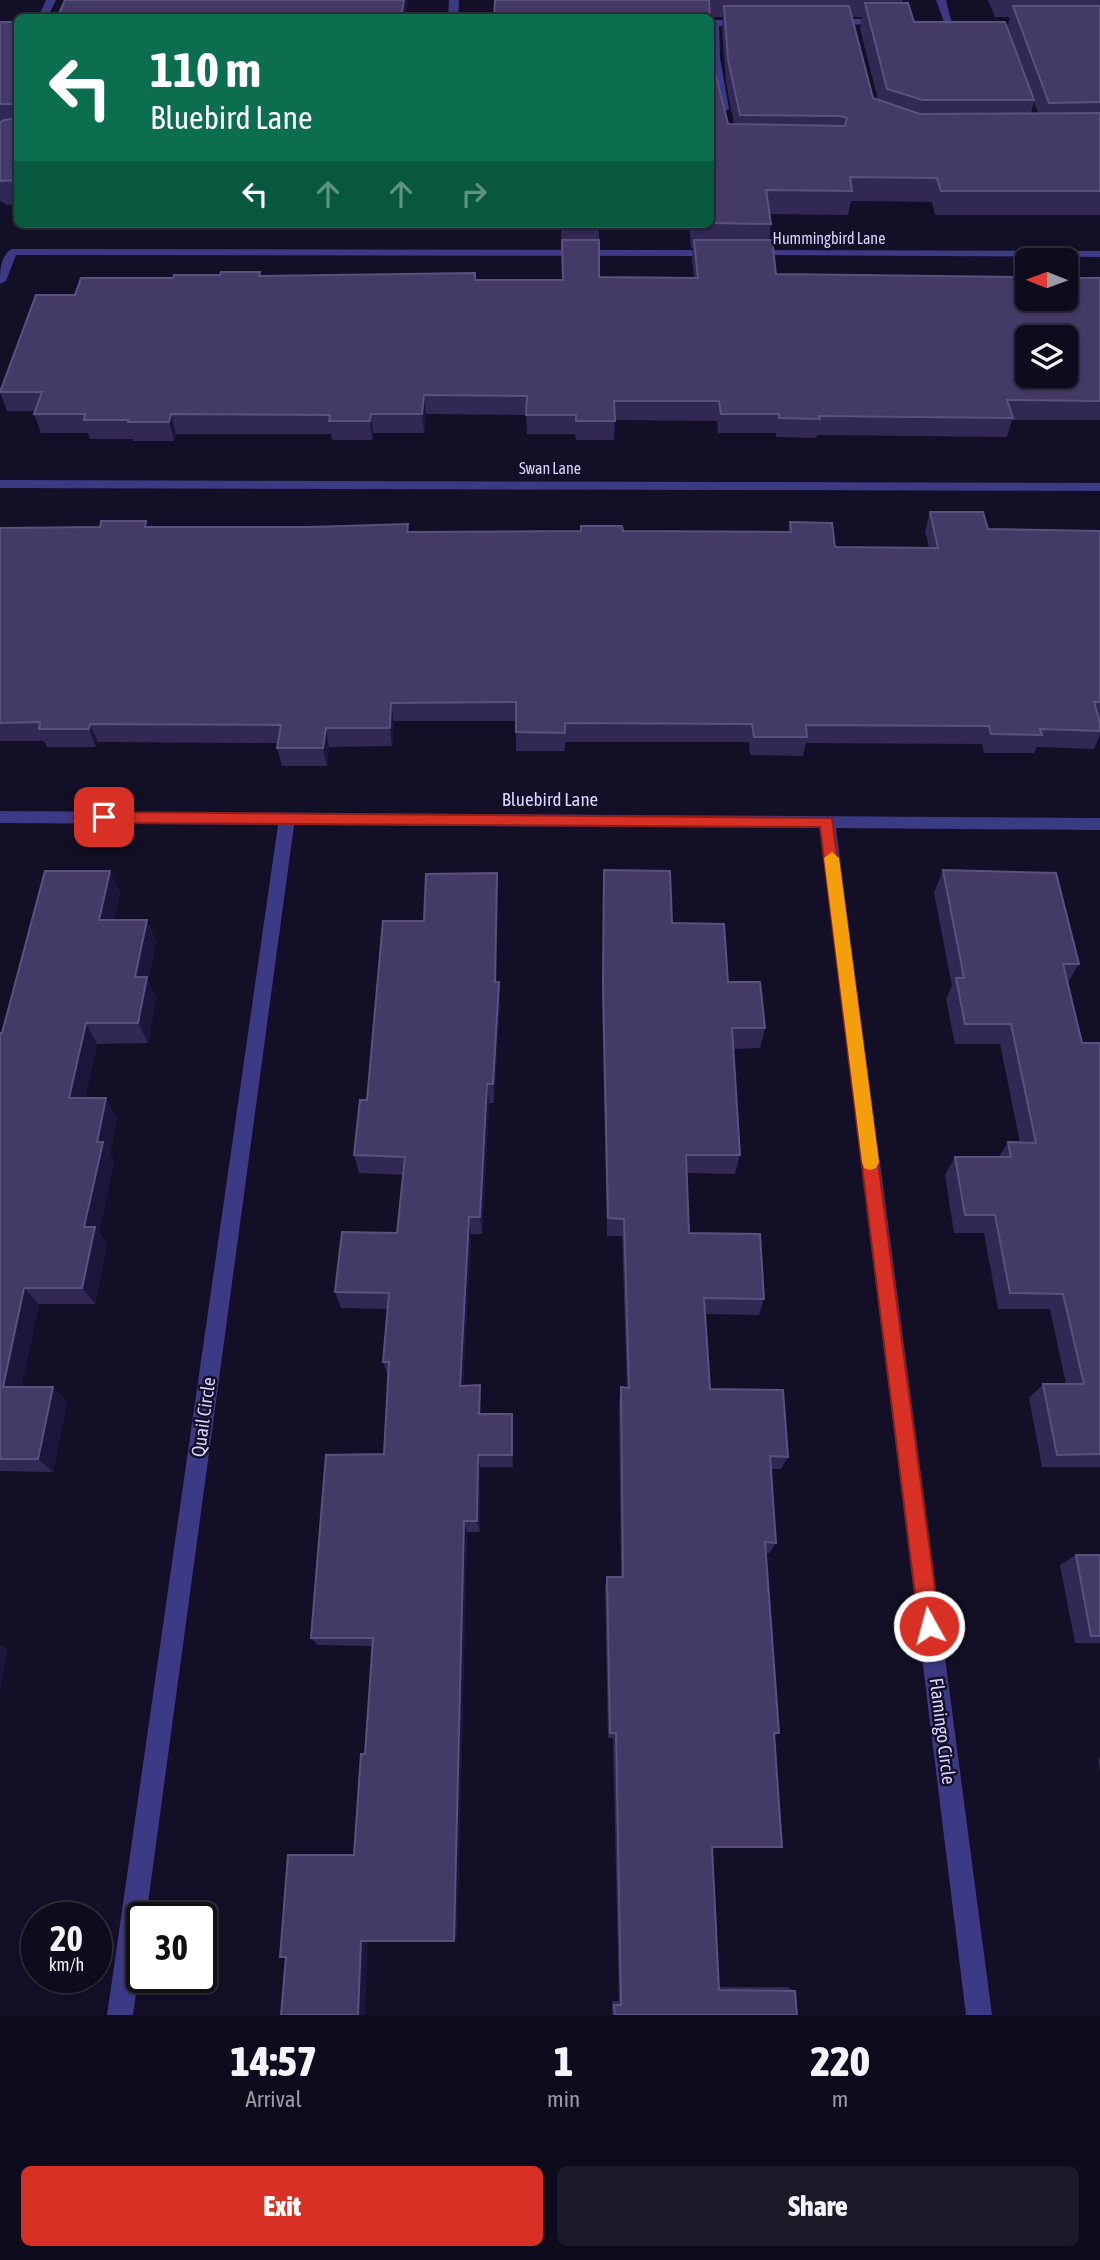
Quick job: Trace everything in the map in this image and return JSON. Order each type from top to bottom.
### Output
[{"type":"street","points":[[941,0],[949,22]]},
{"type":"street","points":[[824,22],[893,22]]},
{"type":"street","points":[[851,22],[854,36]]},
{"type":"street","points":[[935,22],[961,22]]},
{"type":"street","points":[[714,23],[755,23]]},
{"type":"street","points":[[714,46],[726,120]]},
{"type":"street","points":[[0,281],[12,252],[723,253]]},
{"type":"street","name":"Hummingbird Lane","points":[[737,253],[1100,254]]},
{"type":"street","name":"Swan Lane","points":[[0,484],[1100,486]]},
{"type":"street","name":"Bluebird Lane","points":[[0,817],[1100,824]]},
{"type":"street","name":"Quail Circle","points":[[120,2015],[287,818]]},
{"type":"street","name":"Flamingo Circle","points":[[827,822],[979,2015]]},
{"type":"building","points":[[65,0],[404,0],[402,14],[59,14]]},
{"type":"building","points":[[495,0],[709,0],[710,14],[494,14]]},
{"type":"building","points":[[865,3],[908,3],[914,22],[1005,22],[1034,100],[923,100],[887,89]]},
{"type":"building","points":[[724,6],[849,6],[873,98],[920,114],[1100,113],[1100,191],[941,191],[937,178],[850,177],[852,191],[766,190],[771,224],[714,223],[714,68],[728,124],[845,126],[847,118],[740,115],[728,59]]},
{"type":"building","points":[[1013,6],[1100,6],[1100,102],[1049,103]]},
{"type":"building","points":[[0,22],[14,22],[14,104],[0,104]]},
{"type":"building","points":[[13,116],[14,180],[0,181],[0,122],[13,119]]},
{"type":"building","points":[[562,240],[599,240],[599,277],[698,278],[694,240],[772,240],[776,274],[1015,277],[1015,312],[1078,312],[1078,278],[1100,278],[1100,401],[1007,400],[1013,418],[819,416],[820,419],[779,418],[779,414],[721,414],[719,401],[614,401],[615,421],[576,421],[576,415],[526,415],[527,396],[424,395],[422,414],[371,414],[370,421],[329,421],[330,415],[171,414],[169,422],[128,422],[84,420],[85,414],[34,414],[42,392],[0,392],[36,295],[75,295],[81,278],[173,278],[174,275],[220,275],[221,272],[260,272],[259,276],[475,273],[475,280],[563,280]]},
{"type":"building","points":[[930,512],[983,512],[988,529],[1100,531],[1100,702],[1094,702],[1100,731],[1040,729],[1042,735],[991,734],[989,726],[806,725],[807,737],[754,737],[752,724],[565,723],[565,733],[516,732],[516,702],[391,703],[390,728],[326,728],[323,748],[277,748],[281,725],[90,724],[89,729],[39,729],[40,722],[0,723],[0,528],[100,527],[101,521],[146,521],[145,527],[408,524],[407,532],[581,531],[581,526],[622,526],[623,531],[791,532],[790,522],[832,523],[835,547],[938,548]]},
{"type":"building","points":[[604,870],[670,871],[672,923],[724,924],[728,982],[760,982],[765,1028],[732,1028],[740,1155],[686,1155],[689,1233],[760,1234],[764,1299],[704,1298],[710,1389],[783,1390],[788,1457],[770,1456],[776,1543],[765,1542],[779,1733],[774,1733],[782,1847],[712,1847],[719,1990],[795,1991],[797,2015],[615,2015],[614,2005],[621,2005],[616,1733],[610,1733],[607,1577],[623,1577],[621,1387],[629,1388],[624,1219],[608,1218],[603,983]]},
{"type":"building","points":[[943,870],[1056,873],[1079,964],[1063,964],[1082,1043],[1100,1043],[1100,1454],[1057,1455],[1043,1384],[1084,1384],[1063,1294],[1010,1293],[995,1215],[965,1215],[955,1157],[1011,1157],[1008,1142],[1036,1143],[1011,1024],[965,1024],[956,978],[964,978]]},
{"type":"building","points":[[45,871],[110,871],[99,920],[147,920],[135,977],[147,977],[138,1023],[86,1023],[69,1098],[106,1098],[97,1142],[103,1142],[84,1227],[95,1227],[82,1288],[24,1288],[3,1387],[53,1387],[38,1459],[0,1459],[0,1033]]},
{"type":"building","points":[[497,873],[495,982],[499,982],[493,1084],[487,1084],[480,1217],[469,1217],[460,1386],[480,1385],[479,1414],[512,1414],[512,1455],[478,1455],[477,1521],[464,1521],[454,1941],[361,1941],[358,2015],[281,2015],[286,1957],[280,1957],[288,1855],[354,1855],[361,1754],[365,1754],[373,1638],[311,1638],[326,1455],[384,1454],[389,1362],[383,1362],[389,1293],[335,1292],[342,1232],[397,1233],[405,1157],[354,1155],[360,1100],[367,1100],[383,921],[424,921],[426,874]]},
{"type":"building","points":[[1076,1555],[1100,1555],[1100,1636],[1091,1636]]},
{"type":"slow traffic","points":[[832,858],[870,1162]]},
{"type":"route","points":[[104,817],[827,822],[929,1626]]}]
